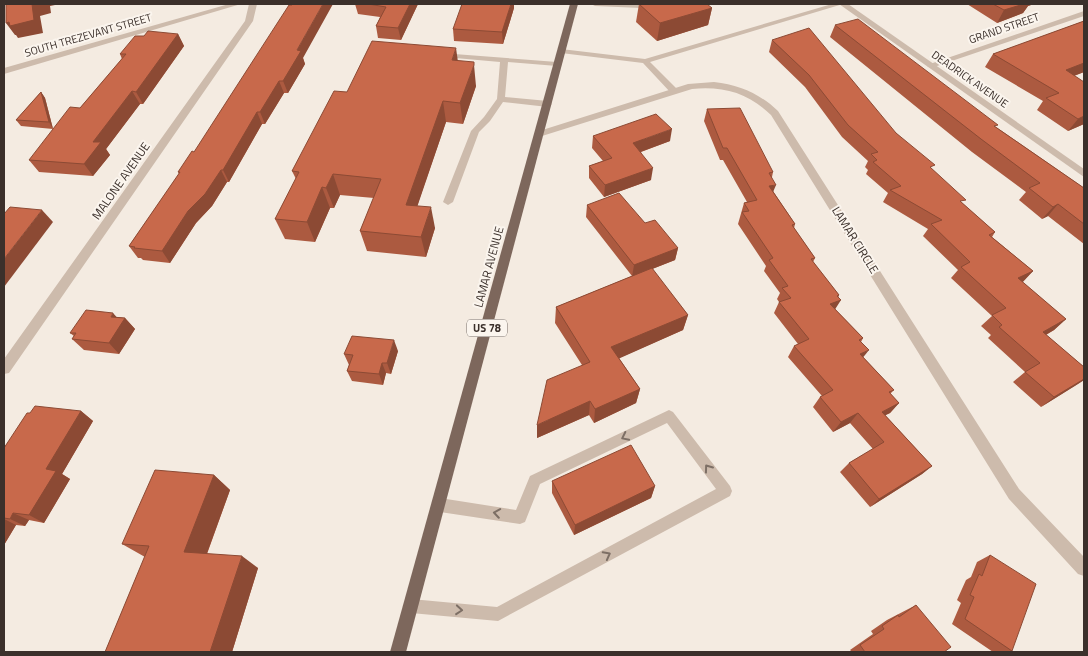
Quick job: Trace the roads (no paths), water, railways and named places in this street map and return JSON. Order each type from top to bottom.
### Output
[{"type":"main road","name":"LAMAR AVENUE","points":[[398,652],[440,505],[574,4]]},
{"type":"street","name":"SOUTH TREZEVANT STREET","points":[[4,71],[237,4]]},
{"type":"street","name":"MALONE AVENUE","points":[[4,369],[249,21],[253,4]]},
{"type":"street","name":"DEADRICK AVENUE","points":[[843,4],[1084,174]]},
{"type":"street","name":"GRAND STREET","points":[[931,65],[1084,13]]},
{"type":"street","name":"LAMAR CIRCLE","points":[[539,134],[691,86],[724,85],[752,95],[766,103],[776,113],[1014,494],[1084,568]]},
{"type":"lane","points":[[595,4],[651,4]]},
{"type":"lane","points":[[562,50],[645,61],[839,4]]},
{"type":"lane","points":[[435,55],[557,64]]},
{"type":"lane","points":[[448,202],[475,131],[487,119],[501,98],[504,60]]},
{"type":"lane","points":[[645,61],[674,91]]},
{"type":"lane","points":[[501,98],[548,104]]},
{"type":"lane","points":[[411,606],[498,614],[725,491],[669,416],[535,480],[520,516],[440,505]]}]
